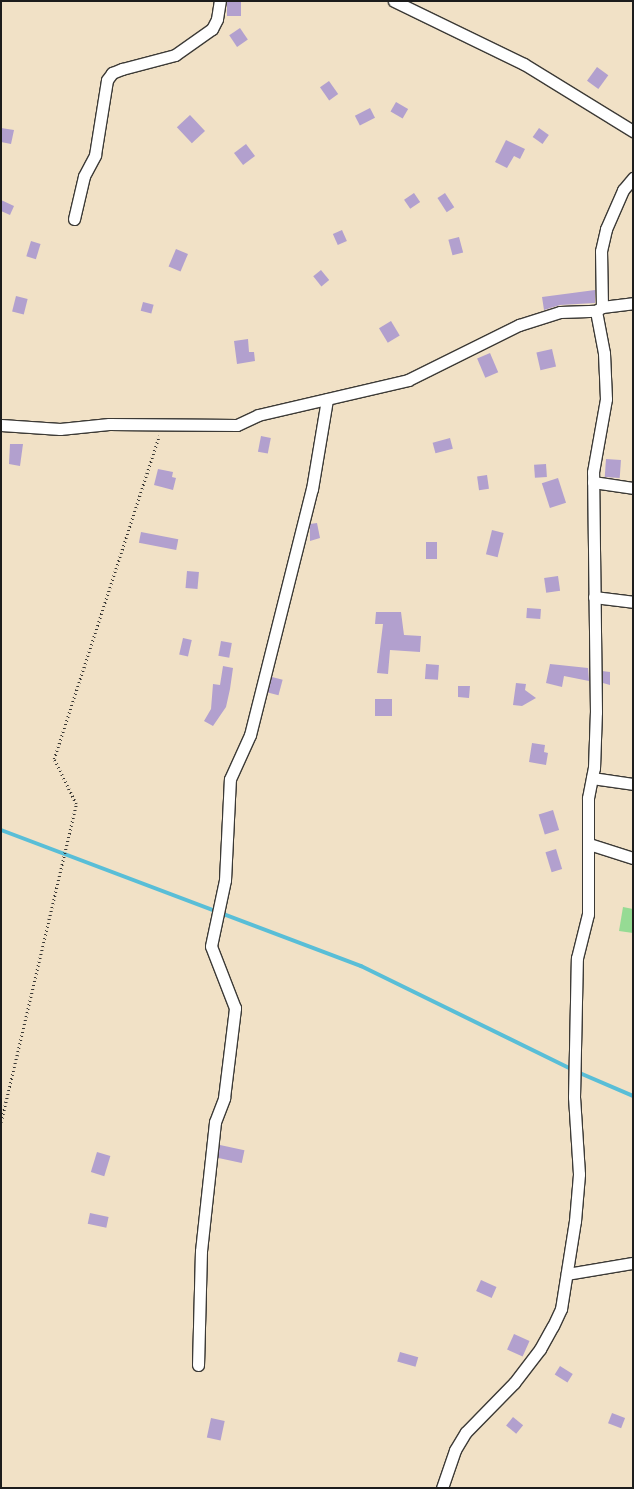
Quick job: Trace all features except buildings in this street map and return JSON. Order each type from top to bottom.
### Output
[{"type":"street","points":[[74,219],[84,176],[95,155],[107,80],[112,73],[175,55],[212,29],[217,19],[220,1]]},
{"type":"street","points":[[394,1],[524,64],[633,132]]},
{"type":"street","points":[[442,1488],[455,1450],[466,1432],[514,1383],[540,1349],[561,1309],[579,1174],[574,1097],[577,958],[588,914],[588,798],[592,778],[596,712],[593,482],[606,399],[604,353],[599,309],[601,251],[606,229],[623,190],[633,178]]},
{"type":"street","points":[[1,425],[60,428],[108,424],[236,425],[258,415],[408,380],[519,325],[560,312],[599,309],[633,303]]},
{"type":"street","points":[[198,1365],[201,1251],[214,1122],[224,1098],[235,1008],[211,946],[225,880],[230,779],[250,735],[312,490],[327,399]]},
{"type":"street","points":[[593,482],[633,488]]},
{"type":"street","points":[[594,597],[633,602]]},
{"type":"street","points":[[592,778],[633,784]]},
{"type":"street","points":[[589,844],[633,858]]},
{"type":"street","points":[[566,1274],[633,1263]]},
{"type":"path","points":[[1,1122],[76,804],[54,759],[163,424]]},
{"type":"green space","points":[[623,907],[633,909],[633,933],[619,931]]},
{"type":"waterway","points":[[1,830],[361,966],[575,1071],[633,1096]]}]
